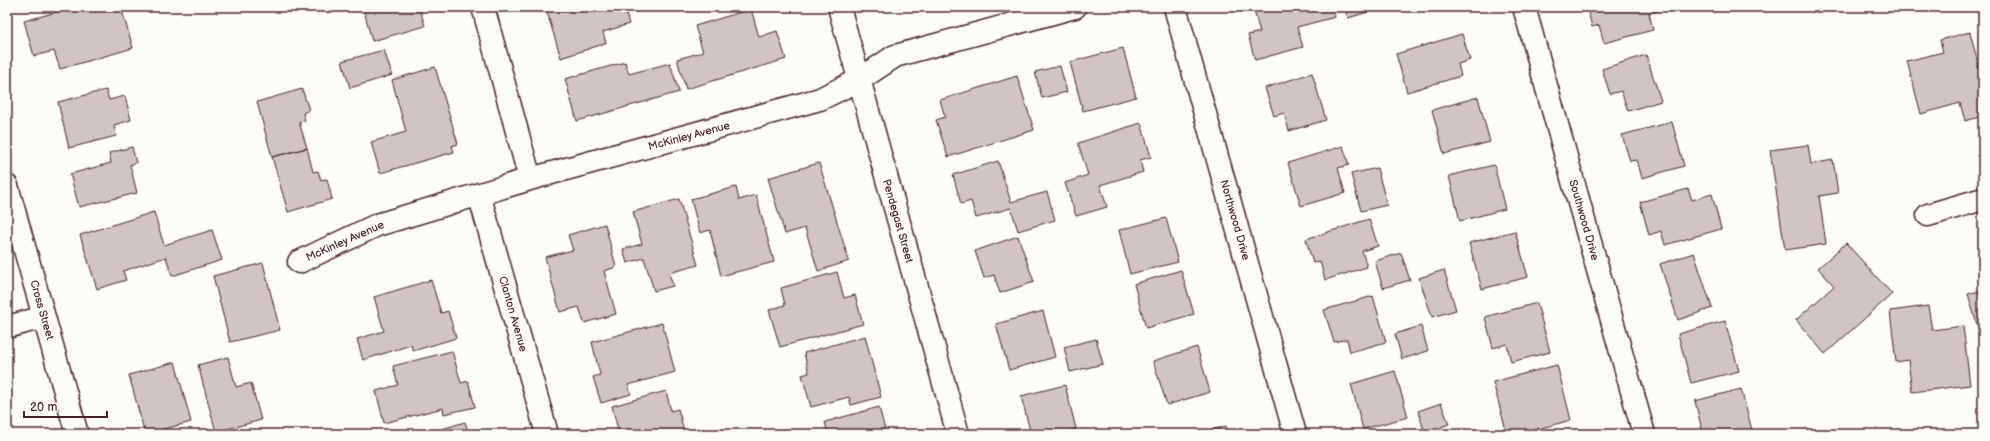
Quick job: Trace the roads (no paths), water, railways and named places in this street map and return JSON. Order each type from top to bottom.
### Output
[{"type":"street","points":[[483,7],[530,179]]},
{"type":"street","name":"Pendegast Street","points":[[839,7],[958,434]]},
{"type":"street","name":"McKinley Avenue","points":[[299,262],[377,225],[530,179],[820,99],[859,80],[895,56],[1075,7]]},
{"type":"street","name":"Northwood Drive","points":[[1175,7],[1295,434]]},
{"type":"street","name":"Southwood Drive","points":[[1524,7],[1644,434]]},
{"type":"street","name":"Cross Street","points":[[7,186],[77,434]]},
{"type":"street","name":"Clanton Avenue","points":[[479,194],[547,434]]},
{"type":"street","points":[[1928,215],[1983,199]]},
{"type":"street","points":[[7,327],[44,317]]}]
